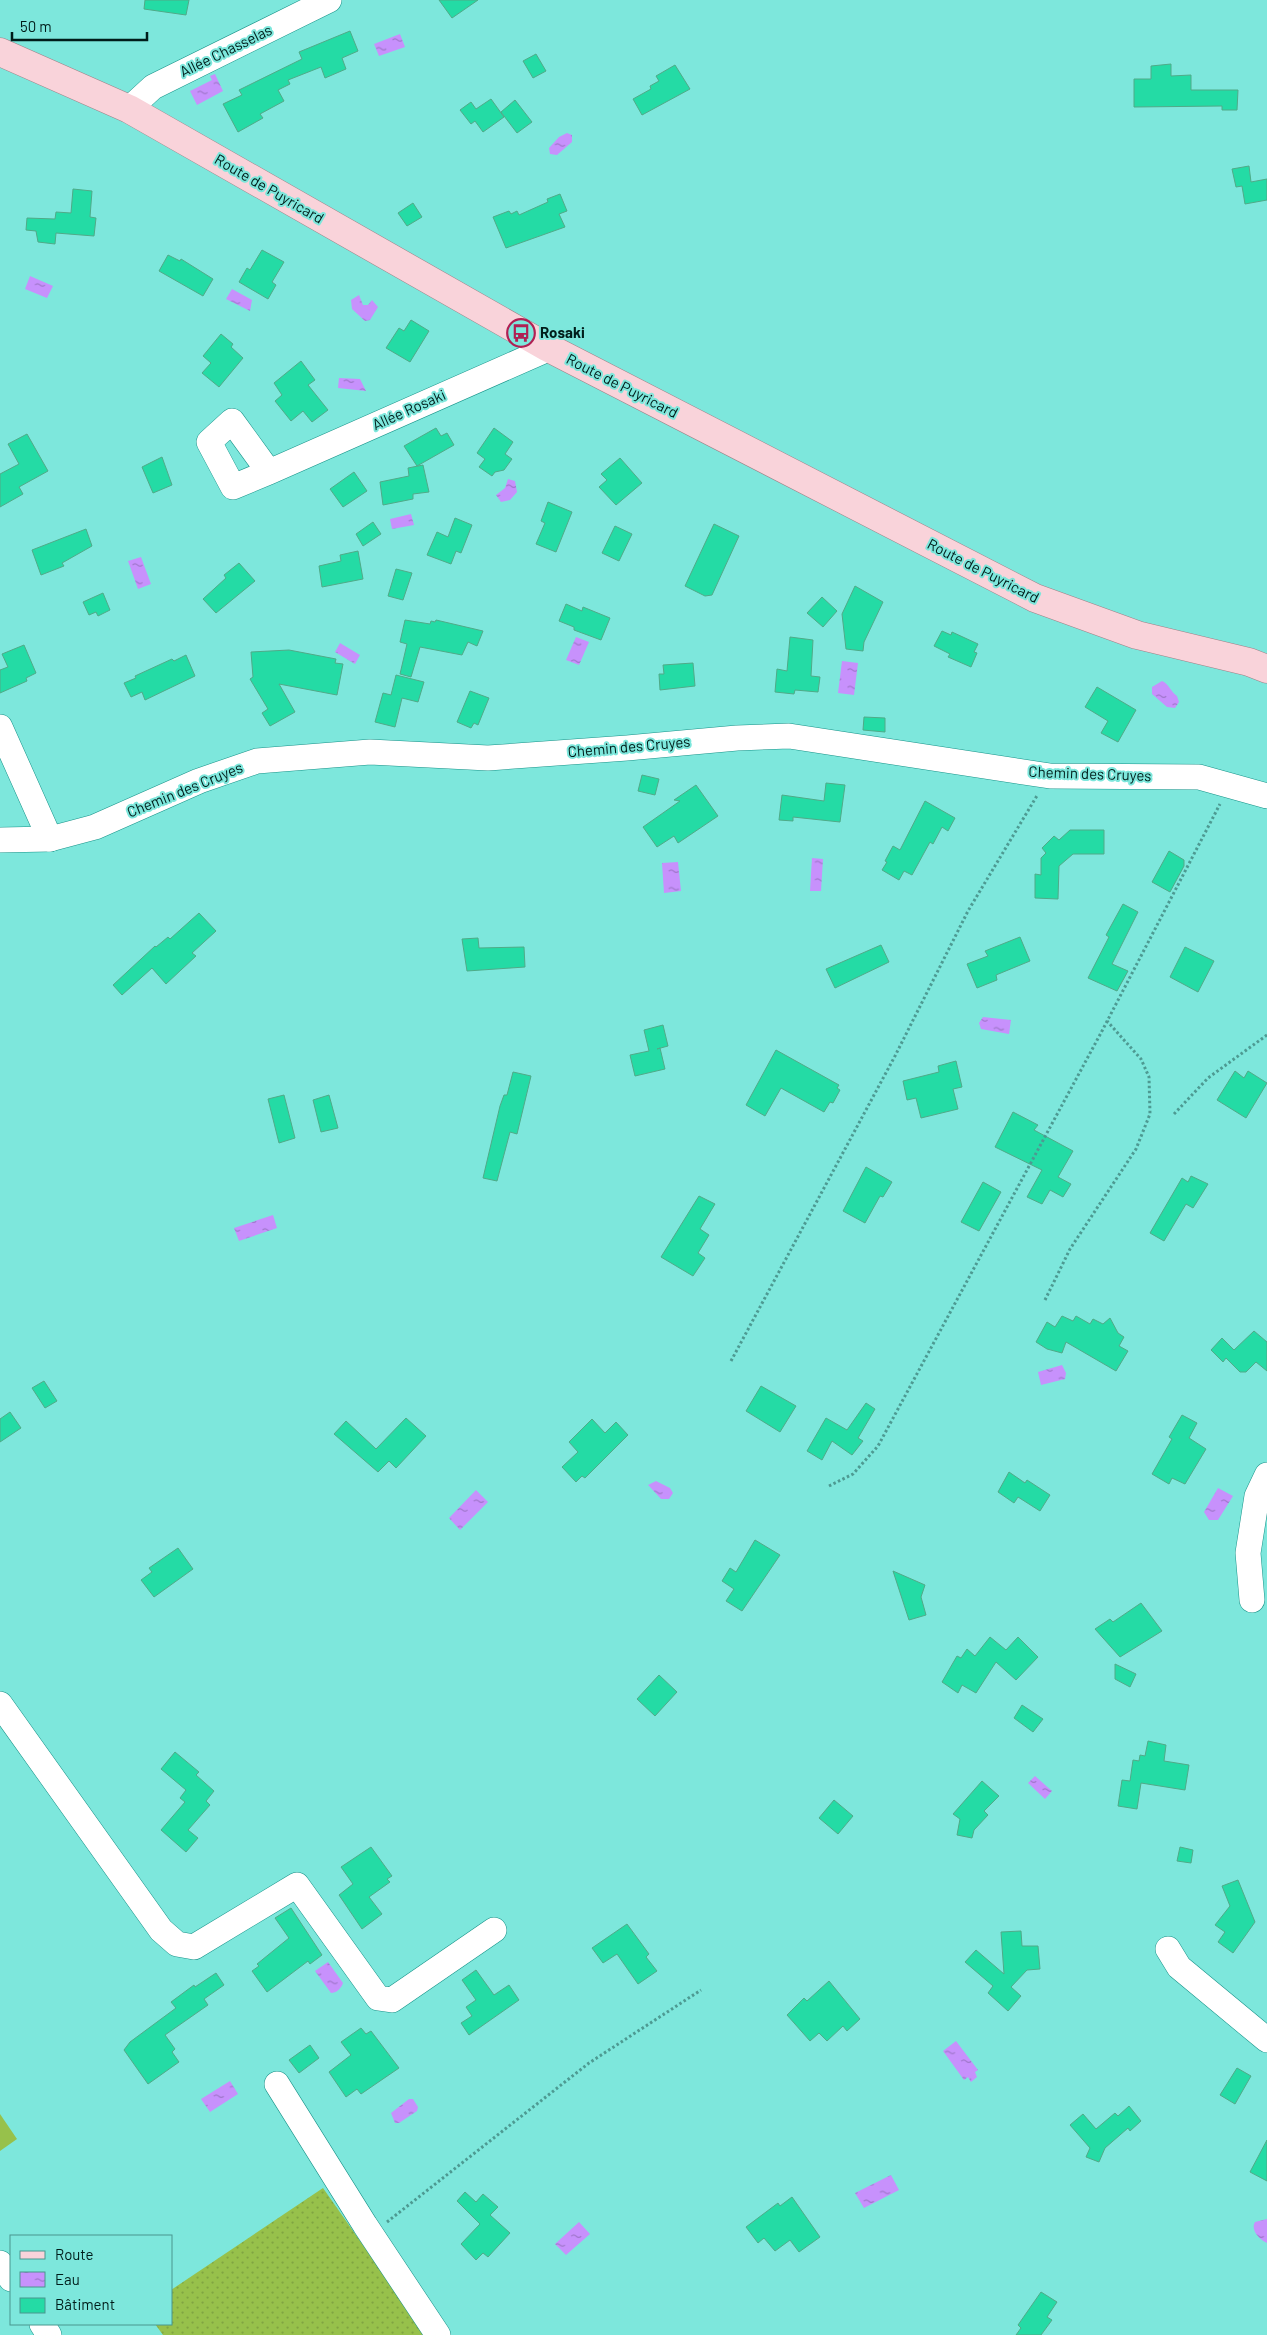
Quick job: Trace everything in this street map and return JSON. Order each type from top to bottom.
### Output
[{"type":"main road","name":"Route de Puyricard","points":[[0,52],[129,110],[547,347],[1035,598],[1137,635],[1249,662],[1267,669]]},
{"type":"street","name":"Allée Chasselas","points":[[129,110],[153,87],[330,0]]},
{"type":"street","name":"Allée Rosaki","points":[[269,472],[547,347]]},
{"type":"street","points":[[0,727],[50,839]]},
{"type":"street","name":"Chemin des Cruyes","points":[[0,840],[50,839],[95,827],[199,781],[257,761],[370,752],[488,758],[737,738],[789,736],[1050,776],[1199,777],[1267,796]]},
{"type":"street","points":[[1252,1600],[1248,1553],[1258,1496],[1267,1475]]},
{"type":"street","points":[[0,1704],[161,1930],[177,1944],[194,1947],[297,1885],[378,1998],[392,2000],[494,1930]]},
{"type":"street","points":[[1168,1949],[1179,1967],[1267,2040]]},
{"type":"street","points":[[277,2084],[379,2246],[438,2335]]},
{"type":"street","points":[[0,2263],[10,2278]]},
{"type":"path","points":[[732,1361],[895,1056],[968,911],[1050,776]]},
{"type":"path","points":[[829,1486],[853,1474],[878,1446],[1232,786]]},
{"type":"path","points":[[1045,1300],[1070,1249],[1136,1149],[1150,1114],[1149,1077],[1141,1059],[1107,1022]]},
{"type":"path","points":[[1174,1114],[1208,1078],[1267,1035]]},
{"type":"path","points":[[379,2246],[388,2220],[589,2063],[701,1990]]},
{"type":"green space","points":[[0,2114],[17,2139],[0,2151]]},
{"type":"green space","points":[[323,2188],[426,2335],[163,2335],[156,2325],[172,2325],[172,2289]]},
{"type":"water","points":[[400,34],[405,47],[379,56],[374,44]]},
{"type":"water","points":[[215,74],[223,91],[197,105],[190,91],[212,80],[210,76]]},
{"type":"water","points":[[567,133],[572,135],[572,142],[557,155],[550,154],[549,148],[559,137]]},
{"type":"water","points":[[30,276],[53,286],[47,298],[25,289]]},
{"type":"water","points":[[232,289],[252,300],[250,311],[226,299]]},
{"type":"water","points":[[359,295],[363,305],[368,305],[372,300],[378,307],[370,320],[365,321],[352,309],[351,300]]},
{"type":"water","points":[[339,378],[360,379],[366,391],[338,388]]},
{"type":"water","points":[[508,479],[515,481],[517,492],[510,500],[501,502],[496,495],[505,488]]},
{"type":"water","points":[[411,514],[414,525],[392,529],[390,519]]},
{"type":"water","points":[[141,557],[151,584],[138,589],[128,561]]},
{"type":"water","points":[[576,637],[589,642],[579,665],[566,660]]},
{"type":"water","points":[[340,643],[360,655],[355,664],[335,652]]},
{"type":"water","points":[[842,661],[858,663],[854,695],[838,693]]},
{"type":"water","points":[[1162,681],[1177,696],[1179,702],[1175,708],[1167,707],[1152,694],[1152,687]]},
{"type":"water","points":[[812,858],[823,859],[821,891],[810,891]]},
{"type":"water","points":[[678,862],[681,891],[664,893],[662,863]]},
{"type":"water","points":[[983,1017],[1011,1020],[1009,1034],[981,1029],[979,1023]]},
{"type":"water","points":[[273,1215],[277,1228],[239,1241],[234,1228]]},
{"type":"water","points":[[1062,1365],[1066,1373],[1065,1379],[1041,1385],[1038,1372]]},
{"type":"water","points":[[656,1481],[670,1488],[673,1493],[669,1499],[661,1499],[648,1485]]},
{"type":"water","points":[[1218,1488],[1233,1496],[1218,1520],[1209,1520],[1204,1512]]},
{"type":"water","points":[[476,1490],[488,1502],[460,1530],[449,1518]]},
{"type":"water","points":[[1035,1776],[1052,1791],[1045,1799],[1028,1783]]},
{"type":"water","points":[[328,1962],[343,1983],[340,1989],[333,1993],[331,1993],[315,1971]]},
{"type":"water","points":[[956,2041],[978,2070],[975,2072],[977,2077],[971,2082],[968,2077],[964,2080],[943,2051]]},
{"type":"water","points":[[230,2081],[238,2094],[210,2112],[201,2099]]},
{"type":"water","points":[[409,2099],[413,2099],[418,2107],[417,2111],[399,2123],[395,2123],[391,2113]]},
{"type":"water","points":[[891,2175],[899,2190],[864,2208],[855,2193]]},
{"type":"water","points":[[1267,2219],[1267,2243],[1261,2240],[1255,2231],[1254,2225],[1255,2222]]},
{"type":"water","points":[[579,2222],[590,2234],[566,2255],[555,2244]]},
{"type":"building","points":[[145,0],[189,0],[186,15],[144,9]]},
{"type":"building","points":[[439,0],[478,0],[452,18]]},
{"type":"building","points":[[350,31],[358,51],[342,58],[346,69],[325,78],[321,67],[288,80],[290,84],[278,90],[284,101],[260,114],[263,118],[238,132],[223,104],[242,95],[239,90],[302,59],[299,52]]},
{"type":"building","points":[[536,54],[546,71],[533,78],[523,61]]},
{"type":"building","points":[[1171,64],[1171,76],[1191,75],[1191,90],[1238,90],[1237,110],[1222,110],[1222,106],[1134,107],[1134,79],[1151,79],[1151,66]]},
{"type":"building","points":[[675,65],[690,89],[642,115],[633,99],[651,89],[650,86],[659,81],[656,76]]},
{"type":"building","points":[[491,99],[504,117],[483,132],[475,121],[471,124],[460,110],[471,102],[476,109]]},
{"type":"building","points":[[515,100],[532,122],[517,133],[501,112]]},
{"type":"building","points":[[1249,166],[1251,182],[1267,179],[1267,200],[1245,204],[1242,186],[1236,187],[1232,169]]},
{"type":"building","points":[[73,189],[92,191],[90,217],[96,218],[94,236],[56,233],[55,244],[38,242],[36,231],[26,230],[27,218],[55,219],[56,212],[71,213]]},
{"type":"building","points":[[560,194],[567,211],[559,214],[565,227],[506,248],[493,217],[509,211],[511,214],[517,211],[519,215],[548,202],[547,199]]},
{"type":"building","points":[[413,203],[422,217],[407,226],[398,213]]},
{"type":"building","points":[[262,250],[284,262],[272,282],[276,285],[268,299],[239,282],[247,268],[250,270]]},
{"type":"building","points":[[168,255],[180,261],[181,259],[213,279],[203,296],[159,271]]},
{"type":"building","points":[[411,320],[429,331],[410,362],[386,348],[399,328],[404,331]]},
{"type":"building","points":[[221,334],[233,344],[231,347],[243,358],[219,387],[202,373],[211,363],[203,356]]},
{"type":"building","points":[[301,361],[315,380],[308,385],[328,410],[312,422],[303,411],[291,421],[275,401],[282,395],[274,383]]},
{"type":"building","points":[[436,428],[441,436],[447,433],[454,445],[417,466],[404,446]]},
{"type":"building","points":[[494,428],[513,442],[505,454],[512,459],[504,470],[495,472],[492,476],[479,467],[485,459],[477,453]]},
{"type":"building","points":[[27,434],[48,471],[19,487],[23,494],[0,507],[0,474],[19,464],[8,444]]},
{"type":"building","points":[[162,457],[172,485],[153,493],[142,467]]},
{"type":"building","points":[[620,458],[642,483],[616,505],[599,487],[607,480],[601,474]]},
{"type":"building","points":[[423,465],[429,492],[413,494],[413,499],[383,505],[380,482],[409,476],[408,468]]},
{"type":"building","points":[[354,472],[367,491],[343,507],[330,489]]},
{"type":"building","points":[[548,502],[572,512],[556,552],[536,544],[545,523],[541,521]]},
{"type":"building","points":[[455,518],[472,525],[461,553],[456,551],[451,564],[427,555],[437,532],[448,537]]},
{"type":"building","points":[[373,522],[381,534],[363,546],[356,534]]},
{"type":"building","points":[[714,524],[739,536],[712,595],[705,596],[685,586]]},
{"type":"building","points":[[615,526],[632,534],[619,561],[602,553]]},
{"type":"building","points":[[86,529],[92,546],[62,563],[64,566],[41,575],[32,550]]},
{"type":"building","points":[[358,551],[363,579],[322,587],[319,566],[341,561],[340,555]]},
{"type":"building","points":[[239,563],[255,581],[216,613],[203,599],[226,578],[224,575]]},
{"type":"building","points":[[396,569],[412,573],[403,600],[388,596]]},
{"type":"building","points":[[855,586],[883,602],[864,642],[863,651],[846,649],[842,614]]},
{"type":"building","points":[[103,593],[110,610],[98,616],[96,612],[89,615],[83,602]]},
{"type":"building","points":[[822,597],[837,611],[823,627],[807,613]]},
{"type":"building","points":[[566,604],[582,611],[583,607],[610,618],[601,640],[574,630],[574,627],[559,621]]},
{"type":"building","points":[[405,620],[430,624],[431,621],[435,622],[436,620],[483,631],[477,646],[468,642],[462,655],[420,647],[411,677],[400,674],[407,644],[400,642]]},
{"type":"building","points":[[942,631],[951,635],[952,632],[978,644],[974,652],[977,653],[971,667],[948,657],[950,654],[934,646]]},
{"type":"building","points":[[790,637],[813,640],[811,676],[820,677],[818,692],[795,690],[794,694],[775,692],[777,669],[787,671]]},
{"type":"building","points":[[24,645],[36,673],[26,678],[27,681],[0,693],[0,670],[8,667],[2,654]]},
{"type":"building","points":[[289,650],[336,659],[335,663],[343,664],[337,695],[279,684],[295,712],[270,726],[262,713],[268,709],[250,679],[253,677],[251,652]]},
{"type":"building","points":[[186,655],[195,676],[145,700],[142,692],[131,697],[124,683],[172,659],[174,661]]},
{"type":"building","points":[[693,663],[695,686],[660,690],[659,674],[664,674],[663,665]]},
{"type":"building","points":[[396,675],[424,682],[418,702],[402,698],[395,727],[375,722],[383,693],[391,695]]},
{"type":"building","points":[[1097,687],[1136,710],[1118,742],[1101,733],[1108,721],[1085,707]]},
{"type":"building","points":[[470,691],[489,698],[478,725],[474,723],[471,728],[457,722]]},
{"type":"building","points":[[864,717],[885,718],[885,732],[863,730]]},
{"type":"building","points":[[642,775],[659,779],[655,795],[638,791]]},
{"type":"building","points":[[826,783],[845,785],[840,822],[793,817],[793,821],[779,820],[782,795],[824,801]]},
{"type":"building","points":[[696,785],[718,816],[678,843],[674,836],[657,847],[643,827],[680,801],[674,800]]},
{"type":"building","points":[[925,801],[955,818],[948,831],[942,827],[933,844],[930,842],[912,875],[904,871],[899,880],[882,870],[893,846],[900,850]]},
{"type":"building","points":[[1070,830],[1104,830],[1104,854],[1073,854],[1059,866],[1058,899],[1035,898],[1035,874],[1041,875],[1041,858],[1046,853],[1042,848],[1054,836],[1059,840]]},
{"type":"building","points":[[1169,851],[1184,860],[1184,866],[1170,892],[1152,882]]},
{"type":"building","points":[[1123,904],[1138,912],[1112,964],[1128,971],[1117,991],[1088,978],[1109,937],[1106,935]]},
{"type":"building","points":[[199,913],[216,931],[192,953],[196,956],[166,984],[152,968],[122,995],[113,985],[155,946],[168,937],[170,939]]},
{"type":"building","points":[[1020,937],[1030,961],[996,975],[997,980],[977,988],[967,964],[988,956],[985,951]]},
{"type":"building","points":[[478,938],[479,948],[524,947],[525,967],[467,971],[462,939]]},
{"type":"building","points":[[881,945],[889,962],[835,988],[826,969]]},
{"type":"building","points":[[1185,947],[1214,961],[1198,992],[1170,977]]},
{"type":"building","points":[[663,1025],[668,1046],[660,1048],[665,1069],[635,1076],[630,1055],[649,1051],[644,1030]]},
{"type":"building","points":[[776,1050],[839,1085],[837,1088],[840,1090],[833,1103],[830,1102],[824,1112],[781,1088],[765,1116],[746,1105]]},
{"type":"building","points":[[956,1061],[962,1087],[953,1089],[958,1109],[921,1118],[916,1098],[907,1100],[903,1081],[939,1072],[938,1066]]},
{"type":"building","points":[[1235,1071],[1244,1078],[1248,1071],[1267,1083],[1246,1118],[1217,1100]]},
{"type":"building","points":[[513,1072],[531,1076],[517,1134],[510,1132],[497,1181],[483,1178],[500,1106],[504,1095],[507,1095]]},
{"type":"building","points":[[284,1095],[295,1138],[279,1143],[268,1099]]},
{"type":"building","points":[[329,1095],[338,1128],[321,1132],[313,1100]]},
{"type":"building","points":[[1013,1112],[1038,1125],[1034,1130],[1073,1151],[1058,1177],[1071,1184],[1063,1197],[1050,1190],[1042,1204],[1027,1197],[1042,1170],[995,1147]]},
{"type":"building","points":[[866,1167],[892,1182],[883,1197],[880,1196],[865,1223],[843,1211]]},
{"type":"building","points":[[1191,1176],[1208,1184],[1193,1208],[1186,1204],[1164,1241],[1150,1233],[1182,1178],[1188,1182]]},
{"type":"building","points":[[983,1182],[1001,1192],[979,1231],[961,1222]]},
{"type":"building","points":[[699,1196],[715,1204],[700,1229],[709,1235],[698,1253],[705,1258],[693,1276],[661,1257]]},
{"type":"building","points":[[1062,1316],[1073,1321],[1076,1316],[1090,1324],[1093,1319],[1103,1324],[1110,1318],[1118,1333],[1124,1337],[1119,1346],[1128,1351],[1116,1371],[1066,1342],[1062,1353],[1047,1349],[1036,1342],[1047,1322],[1055,1327]]},
{"type":"building","points":[[1254,1331],[1267,1342],[1267,1371],[1256,1362],[1246,1372],[1240,1372],[1226,1358],[1223,1362],[1211,1350],[1222,1338],[1234,1350]]},
{"type":"building","points":[[44,1381],[57,1401],[45,1408],[32,1388]]},
{"type":"building","points":[[761,1386],[796,1406],[780,1432],[746,1411]]},
{"type":"building","points":[[866,1403],[875,1409],[858,1438],[863,1441],[852,1455],[832,1441],[822,1460],[807,1451],[826,1418],[847,1430]]},
{"type":"building","points":[[10,1412],[21,1428],[0,1442],[0,1419]]},
{"type":"building","points":[[1182,1415],[1197,1423],[1189,1438],[1206,1449],[1185,1484],[1172,1478],[1169,1484],[1152,1474],[1172,1439],[1169,1437]]},
{"type":"building","points":[[406,1418],[426,1436],[396,1468],[389,1461],[378,1472],[334,1434],[346,1421],[376,1449]]},
{"type":"building","points":[[592,1419],[605,1433],[616,1422],[628,1435],[585,1478],[582,1476],[576,1482],[562,1467],[578,1452],[569,1442]]},
{"type":"building","points":[[1009,1472],[1025,1483],[1027,1480],[1050,1495],[1040,1511],[1018,1497],[1014,1503],[998,1492]]},
{"type":"building","points":[[755,1540],[780,1555],[742,1611],[726,1601],[734,1589],[722,1581],[730,1568],[736,1572]]},
{"type":"building","points":[[178,1548],[193,1569],[154,1597],[141,1580],[152,1572],[149,1568]]},
{"type":"building","points":[[893,1571],[925,1585],[921,1597],[926,1615],[909,1620]]},
{"type":"building","points":[[1141,1603],[1162,1631],[1120,1657],[1095,1629],[1110,1619],[1113,1622]]},
{"type":"building","points":[[990,1637],[1006,1650],[1018,1637],[1038,1657],[1016,1680],[996,1662],[976,1693],[962,1685],[958,1693],[942,1682],[957,1656],[961,1658],[967,1649],[975,1656]]},
{"type":"building","points":[[1115,1664],[1136,1674],[1130,1687],[1115,1679]]},
{"type":"building","points":[[659,1675],[677,1692],[655,1716],[637,1699]]},
{"type":"building","points":[[1022,1705],[1043,1719],[1033,1732],[1014,1718]]},
{"type":"building","points":[[1148,1741],[1166,1745],[1164,1761],[1189,1765],[1185,1790],[1141,1783],[1137,1809],[1118,1806],[1122,1780],[1130,1781],[1133,1760],[1139,1761],[1140,1755],[1145,1756]]},
{"type":"building","points":[[175,1752],[199,1772],[196,1775],[214,1791],[206,1801],[210,1805],[188,1830],[198,1838],[186,1852],[161,1830],[185,1802],[180,1798],[186,1790],[161,1769]]},
{"type":"building","points":[[982,1781],[999,1796],[984,1811],[988,1815],[974,1830],[972,1838],[957,1835],[960,1819],[953,1814]]},
{"type":"building","points":[[834,1800],[853,1816],[838,1834],[819,1818]]},
{"type":"building","points":[[371,1847],[392,1876],[387,1879],[390,1882],[369,1897],[382,1914],[362,1929],[339,1895],[353,1884],[341,1867]]},
{"type":"building","points":[[1180,1847],[1193,1850],[1191,1863],[1177,1861]]},
{"type":"building","points":[[1238,1880],[1255,1922],[1233,1953],[1218,1942],[1225,1932],[1215,1925],[1230,1906],[1222,1886]]},
{"type":"building","points":[[291,1908],[322,1955],[310,1964],[308,1961],[267,1992],[252,1971],[259,1966],[257,1964],[289,1938],[275,1918]]},
{"type":"building","points":[[627,1924],[649,1954],[646,1957],[657,1971],[638,1984],[617,1954],[603,1963],[592,1948]]},
{"type":"building","points":[[1021,1931],[1022,1946],[1038,1946],[1040,1969],[1027,1970],[1011,1987],[1021,1996],[1008,2011],[988,1993],[993,1986],[965,1962],[976,1950],[1004,1974],[1001,1932]]},
{"type":"building","points":[[476,1970],[494,1995],[509,1985],[519,2000],[469,2035],[461,2023],[472,2016],[466,2007],[476,2000],[462,1980]]},
{"type":"building","points":[[216,1973],[224,1985],[204,1999],[208,2005],[165,2035],[175,2049],[172,2052],[179,2062],[148,2084],[124,2050],[130,2042],[176,2008],[171,2002],[194,1985],[195,1987]]},
{"type":"building","points":[[829,1981],[860,2019],[847,2031],[843,2026],[827,2041],[819,2033],[810,2041],[787,2015],[804,1998],[807,2001]]},
{"type":"building","points":[[361,2028],[366,2034],[371,2031],[399,2068],[361,2094],[357,2089],[346,2097],[329,2072],[351,2055],[341,2042]]},
{"type":"building","points":[[310,2045],[319,2058],[299,2073],[289,2060]]},
{"type":"building","points":[[1237,2068],[1251,2076],[1235,2104],[1220,2095]]},
{"type":"building","points":[[1129,2106],[1141,2121],[1130,2131],[1128,2128],[1105,2148],[1099,2162],[1086,2157],[1090,2148],[1070,2125],[1083,2114],[1096,2129],[1115,2113],[1118,2116]]},
{"type":"building","points":[[1267,2140],[1267,2181],[1250,2172]]},
{"type":"building","points":[[465,2192],[476,2202],[483,2194],[498,2207],[490,2215],[510,2233],[488,2257],[483,2253],[476,2260],[461,2244],[480,2224],[457,2201]]},
{"type":"building","points":[[792,2197],[820,2237],[799,2252],[790,2240],[775,2251],[764,2238],[758,2243],[746,2227],[778,2203],[780,2206]]},
{"type":"building","points":[[1041,2292],[1057,2302],[1047,2317],[1052,2320],[1041,2335],[1016,2335],[1021,2328],[1018,2325]]},
{"type":"place","name":"Rosaki","points":[[521,333]]}]
